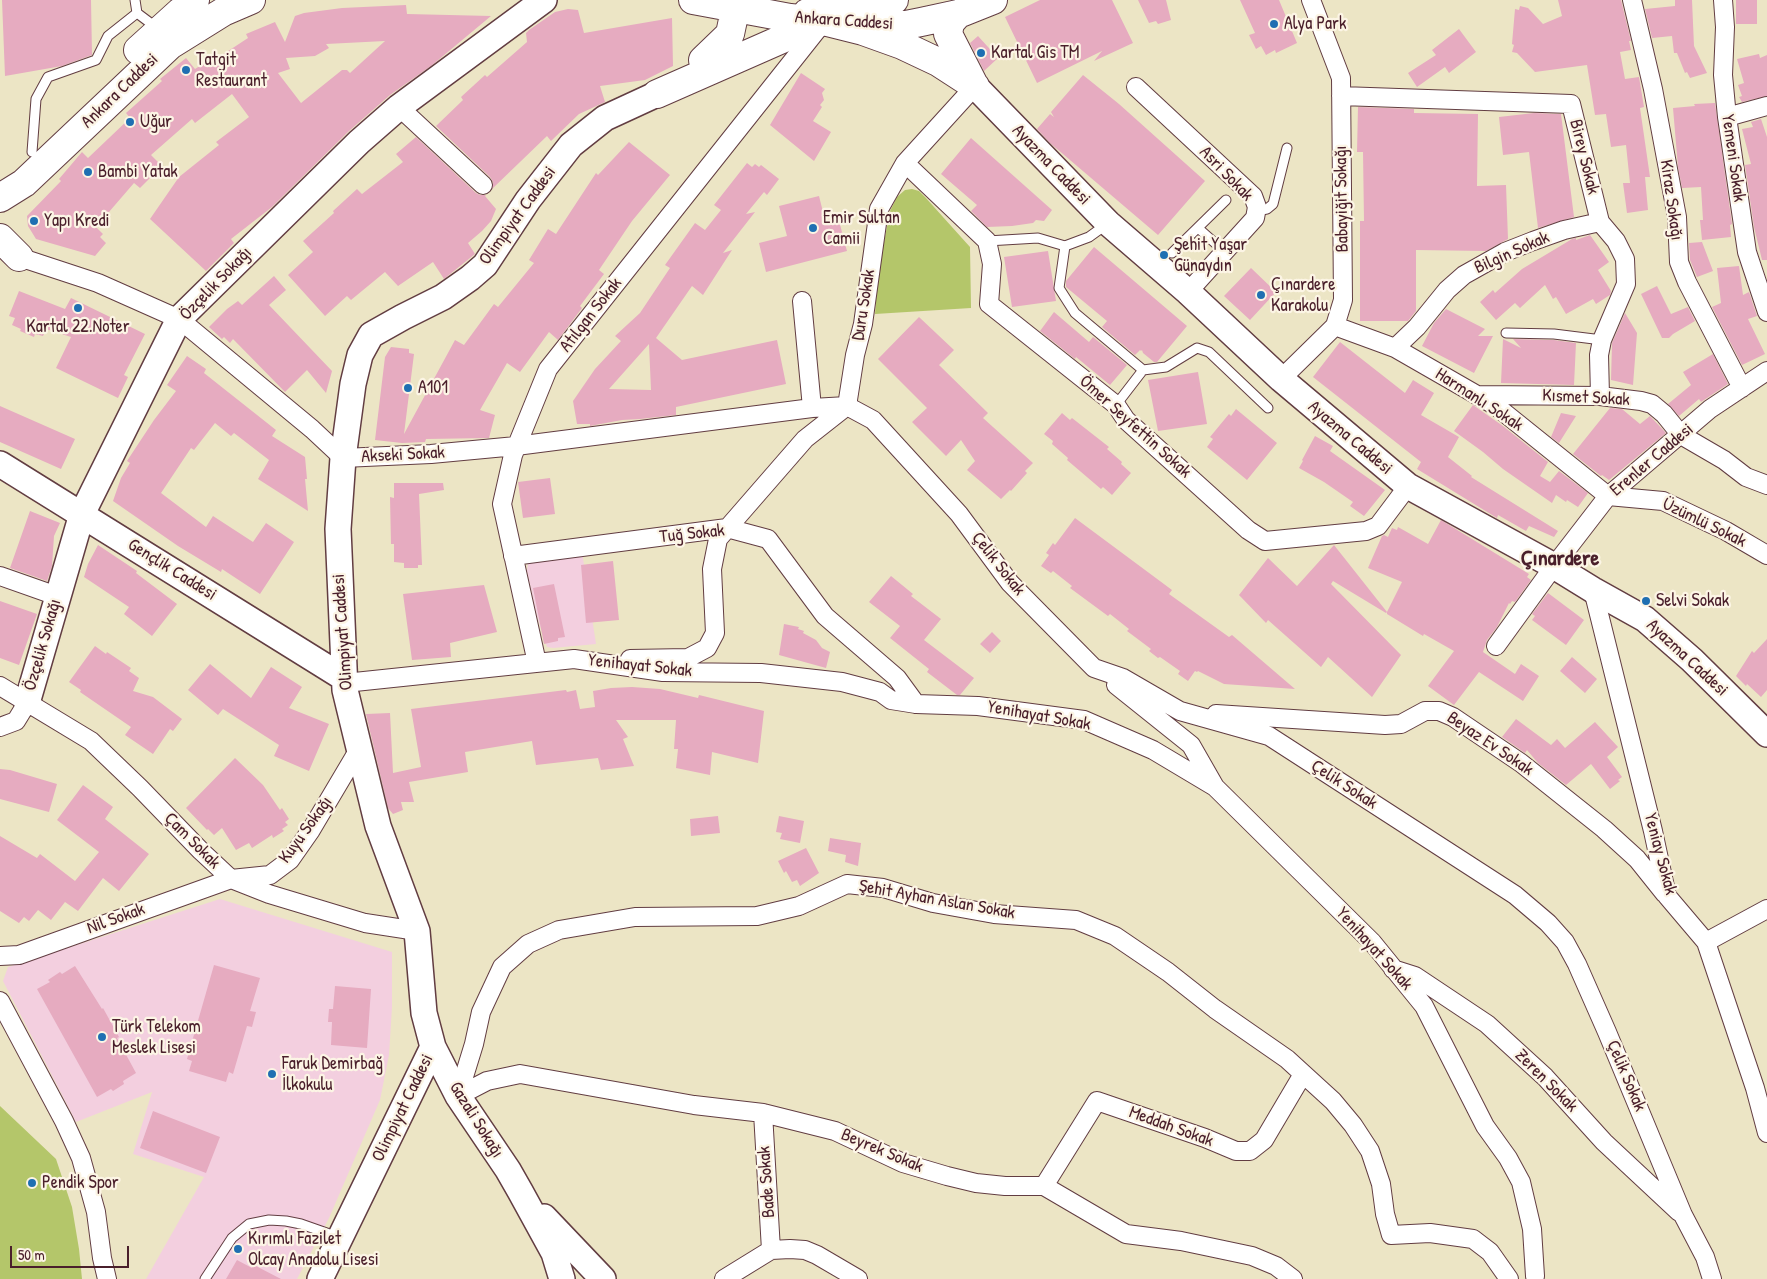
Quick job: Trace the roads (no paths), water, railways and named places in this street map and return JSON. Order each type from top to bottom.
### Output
[{"type":"main road","name":"Ankara Caddesi","points":[[0,177],[32,152],[159,30],[195,0]]},
{"type":"main road","name":"Ankara Caddesi","points":[[0,198],[24,183],[170,44],[223,12],[251,0]]},
{"type":"main road","name":"Ankara Caddesi","points":[[693,0],[732,7],[790,6],[823,21],[905,8],[958,14],[993,0]]},
{"type":"main road","points":[[657,94],[704,60],[790,6],[816,10],[905,8],[946,49],[974,86]]},
{"type":"main road","points":[[704,60],[730,34],[734,15],[732,7]]},
{"type":"main road","points":[[958,14],[950,23],[948,34],[974,86]]},
{"type":"main road","points":[[657,94],[823,21],[863,31],[902,45],[938,62],[974,86]]},
{"type":"main road","points":[[0,238],[10,255]]},
{"type":"street","name":"Özçelik Sokağı","points":[[27,703],[82,514],[179,319],[359,142],[399,106],[544,0]]},
{"type":"street","name":"Babayiğit Sokağı","points":[[1311,0],[1346,72],[1341,96],[1343,300],[1336,326]]},
{"type":"street","name":"Kiraz Sokağı","points":[[1632,0],[1653,89],[1677,217],[1679,262],[1687,282],[1742,388]]},
{"type":"street","name":"Yemeni Sokak","points":[[1723,0],[1725,26],[1723,75],[1727,117],[1747,252],[1767,312]]},
{"type":"street","name":"Atılgan Sokak","points":[[537,662],[502,504],[516,446],[548,369],[823,21]]},
{"type":"street","name":"Duru Sokak","points":[[847,406],[855,355],[863,324],[879,209],[905,163],[974,86]]},
{"type":"street","name":"Ayazma Caddesi","points":[[974,86],[1108,223],[1188,292],[1281,379],[1408,486],[1554,566],[1645,619],[1692,660],[1767,734]]},
{"type":"street","name":"Asri Sokak","points":[[1136,87],[1252,196],[1256,207],[1256,218],[1188,292]]},
{"type":"street","name":"Olimpiyat Caddesi","points":[[320,1279],[433,1047],[424,1013],[417,931],[378,826],[344,680],[338,528],[343,458],[353,384],[360,355],[371,336],[403,317],[444,297],[485,265],[533,194],[571,145],[604,118],[657,94]]},
{"type":"street","name":"Birey Sokak","points":[[1341,96],[1571,104],[1600,222],[1616,241],[1625,259],[1626,284],[1602,340],[1599,355],[1600,396]]},
{"type":"street","points":[[399,106],[483,185]]},
{"type":"street","points":[[1727,117],[1767,106]]},
{"type":"street","points":[[905,163],[987,241]]},
{"type":"street","name":"Bilgin Sokak","points":[[1395,348],[1417,326],[1447,290],[1464,275],[1505,252],[1533,241],[1564,230],[1600,222]]},
{"type":"street","name":"Ömer Seyfettin Sokak","points":[[987,241],[992,264],[989,304],[1116,404],[1126,420],[1248,530],[1265,542],[1366,531],[1378,526],[1408,486]]},
{"type":"street","name":"Akseki Sokak","points":[[10,255],[98,283],[179,319],[312,429],[343,458],[431,454],[516,446],[812,408],[847,406]]},
{"type":"street","points":[[802,301],[812,408]]},
{"type":"street","points":[[1281,379],[1336,326]]},
{"type":"street","name":"Harmanlı Sokak","points":[[1336,326],[1395,348],[1496,406],[1608,496]]},
{"type":"street","name":"Erenler Caddesi","points":[[1496,646],[1608,496],[1710,410],[1767,371]]},
{"type":"street","name":"Kısmet Sokak","points":[[1476,395],[1600,396],[1641,400],[1652,404],[1664,414],[1681,435]]},
{"type":"street","points":[[574,658],[688,658],[707,648],[716,633],[712,570],[718,539],[805,439],[847,406]]},
{"type":"street","name":"Çelik Sokak","points":[[847,406],[874,420],[959,514],[1010,583],[1094,668],[1123,678],[1180,711],[1269,736],[1515,894],[1548,923],[1565,942],[1577,964],[1683,1215],[1705,1257],[1712,1279]]},
{"type":"street","points":[[1681,435],[1724,460],[1746,477],[1767,485]]},
{"type":"street","name":"Gençlik Caddesi","points":[[0,464],[344,680]]},
{"type":"street","name":"Üzümlü Sokak","points":[[1608,496],[1663,501],[1726,531],[1767,555]]},
{"type":"street","name":"Tuğ Sokak","points":[[513,556],[727,528],[768,540],[825,616],[897,678],[916,704]]},
{"type":"street","points":[[0,576],[57,596]]},
{"type":"street","name":"Yeniay Sokak","points":[[1593,590],[1653,831],[1667,896],[1706,942],[1761,1086],[1767,1133]]},
{"type":"street","name":"Yenihayat Sokak","points":[[344,680],[574,658],[662,672],[761,673],[842,682],[880,692],[891,700],[916,704],[978,706],[1084,720],[1153,750],[1215,787],[1372,942],[1424,1006],[1485,1126],[1508,1158],[1521,1182],[1532,1229],[1532,1278]]},
{"type":"street","points":[[1094,668],[1191,745],[1215,787]]},
{"type":"street","name":"Çam Sokak","points":[[0,686],[90,741],[231,879],[269,894],[365,923],[417,931]]},
{"type":"street","points":[[0,726],[16,721],[27,703]]},
{"type":"street","name":"Beyaz Ev Sokak","points":[[1180,711],[1385,725],[1401,724],[1426,710],[1439,711],[1453,717],[1521,763],[1604,829],[1637,859],[1667,896]]},
{"type":"street","name":"Kuyu Sokağı","points":[[231,879],[270,875],[290,860],[311,830],[359,749]]},
{"type":"street","name":"Nil Sokak","points":[[0,956],[19,955],[231,879]]},
{"type":"street","name":"Şehit Ayhan Aslan Sokak","points":[[458,1096],[474,1044],[481,1012],[502,967],[528,944],[559,930],[635,917],[757,916],[799,906],[847,884],[883,888],[933,903],[994,914],[1076,920],[1115,936],[1287,1059],[1333,1101],[1353,1125],[1370,1151],[1381,1184],[1385,1214],[1391,1234],[1430,1233],[1473,1240],[1490,1252],[1509,1279]]},
{"type":"street","points":[[1706,942],[1767,909]]},
{"type":"street","name":"Zeren Sokak","points":[[1393,969],[1415,976],[1487,1024],[1545,1077],[1604,1142],[1683,1215]]},
{"type":"street","points":[[0,1000],[64,1121],[81,1158],[96,1212],[102,1258],[107,1279]]},
{"type":"street","name":"Gazali Sokağı","points":[[433,1047],[458,1096],[520,1191]]},
{"type":"street","name":"Beyrek Sokak","points":[[458,1096],[487,1081],[520,1074],[694,1105],[763,1113],[835,1131],[903,1163],[946,1176],[976,1183],[1005,1186],[1044,1186]]},
{"type":"street","name":"Meddah Sokak","points":[[1044,1186],[1097,1101],[1128,1110],[1236,1151],[1250,1151],[1264,1140],[1303,1074]]},
{"type":"street","name":"Bade Sokak","points":[[763,1113],[772,1250]]},
{"type":"street","points":[[1044,1186],[1126,1234],[1181,1241],[1252,1256],[1276,1266],[1293,1279]]},
{"type":"street","points":[[520,1191],[554,1253],[562,1279]]},
{"type":"street","points":[[520,1191],[603,1279]]},
{"type":"street","points":[[724,1279],[772,1250],[805,1250],[858,1279]]},
{"type":"lane","points":[[135,0],[137,13],[159,30]]},
{"type":"lane","points":[[32,152],[36,99],[48,77],[96,60],[108,36],[137,13]]},
{"type":"lane","points":[[1256,211],[1267,209],[1273,204],[1287,148]]},
{"type":"lane","points":[[1172,253],[1226,200]]},
{"type":"lane","points":[[987,241],[1038,238],[1065,246],[1089,237],[1108,223]]},
{"type":"lane","points":[[1198,228],[1224,252]]},
{"type":"lane","points":[[1065,246],[1058,288],[1076,313],[1143,370]]},
{"type":"lane","points":[[1506,333],[1554,334],[1602,340]]},
{"type":"lane","points":[[1116,404],[1143,370],[1166,367],[1196,348],[1209,352],[1268,408]]},
{"type":"lane","points":[[205,1279],[232,1238],[249,1224],[269,1220],[286,1221],[301,1224],[340,1238]]},
{"type":"place","name":"Alya Park","points":[[1274,24]]},
{"type":"place","name":"Kartal Gis TM","points":[[981,53]]},
{"type":"place","name":"Tatgit Restaurant","points":[[186,70]]},
{"type":"place","name":"Uğur","points":[[130,122]]},
{"type":"place","name":"Bambi Yatak","points":[[88,172]]},
{"type":"place","name":"Yapı Kredi","points":[[34,221]]},
{"type":"place","name":"Emir Sultan Camii","points":[[813,228]]},
{"type":"place","name":"Şehit Yaşar Günaydın","points":[[1164,255]]},
{"type":"place","name":"Çınardere Karakolu","points":[[1261,295]]},
{"type":"place","name":"Kartal 22.Noter","points":[[78,308]]},
{"type":"place","name":"A101","points":[[408,388]]},
{"type":"place","name":"Selvi Sokak","points":[[1646,601]]},
{"type":"place","name":"Türk Telekom Meslek Lisesi","points":[[102,1037]]},
{"type":"place","name":"Faruk Demirbağ İlkokulu","points":[[272,1074]]},
{"type":"place","name":"Pendik Spor","points":[[32,1183]]},
{"type":"place","name":"Kırımlı Fazilet Olcay Anadolu Lisesi","points":[[238,1249]]},
{"type":"district","name":"Çınardere","points":[[1560,559]]}]
